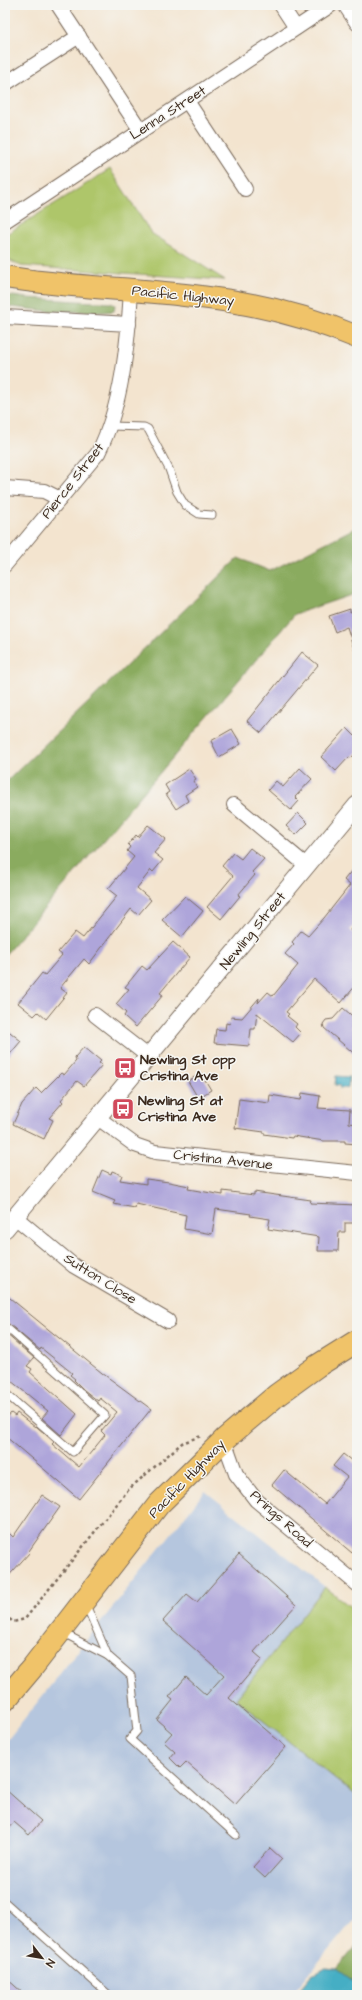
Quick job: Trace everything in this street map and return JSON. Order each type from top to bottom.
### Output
[{"type":"main road","name":"Pacific Highway","points":[[5,277],[45,284],[200,296],[260,306],[319,322],[357,337]]},
{"type":"main road","name":"Pacific Highway","points":[[5,1700],[32,1668],[159,1504],[216,1437],[317,1366],[357,1341]]},
{"type":"main road","name":"Pacific Highway","points":[[5,1709],[32,1668]]},
{"type":"street","points":[[58,5],[141,131]]},
{"type":"street","points":[[281,5],[296,28]]},
{"type":"street","name":"Lenna Street","points":[[5,221],[331,5]]},
{"type":"street","points":[[345,5],[357,23]]},
{"type":"street","points":[[5,84],[79,36]]},
{"type":"street","points":[[186,102],[245,189]]},
{"type":"street","name":"Pierce Street","points":[[5,565],[98,453],[111,426],[115,414],[129,324],[131,290]]},
{"type":"street","points":[[5,317],[129,324]]},
{"type":"street","points":[[5,488],[44,491],[60,499]]},
{"type":"street","points":[[234,805],[307,866]]},
{"type":"street","name":"Newling Street","points":[[10,1223],[357,805]]},
{"type":"street","points":[[95,1015],[149,1057]]},
{"type":"street","name":"Cristina Avenue","points":[[98,1118],[134,1145],[155,1152],[357,1173]]},
{"type":"street","name":"Sutton Close","points":[[10,1223],[74,1266],[168,1321]]},
{"type":"street","name":"Prings Road","points":[[216,1437],[236,1474],[256,1500],[357,1584]]},
{"type":"lane","points":[[111,426],[144,427],[148,429],[168,469],[176,492],[185,505],[199,514],[212,515]]},
{"type":"lane","points":[[5,1326],[105,1414],[73,1452],[5,1393]]},
{"type":"lane","points":[[84,1601],[108,1656]]},
{"type":"lane","points":[[61,1631],[108,1656],[130,1676],[137,1731],[130,1739],[236,1835]]},
{"type":"lane","points":[[5,1902],[109,1995]]},
{"type":"path","points":[[5,1615],[13,1622],[25,1619],[129,1489],[182,1443],[216,1437]]},
{"type":"shaded area","points":[[205,1491],[325,1587],[236,1699],[357,1796],[357,1916],[291,1995],[5,1995],[5,1743]]},
{"type":"green space","points":[[110,169],[151,233],[225,280],[21,266],[5,258],[5,235]]},
{"type":"green space","points":[[5,295],[27,298],[111,303],[115,305],[114,311],[103,312],[48,311],[5,306]]},
{"type":"green space","points":[[357,527],[357,593],[295,614],[5,955],[5,783],[238,558],[270,571]]},
{"type":"green space","points":[[325,1587],[357,1612],[357,1796],[236,1699]]},
{"type":"green space","points":[[357,1945],[357,1987],[356,1983],[337,1969]]},
{"type":"water","points":[[336,1076],[349,1077],[348,1087],[340,1089],[340,1086],[335,1085]]},
{"type":"water","points":[[325,1968],[337,1969],[356,1983],[357,1995],[295,1995],[312,1975]]},
{"type":"building","points":[[350,609],[350,612],[357,609],[357,652],[355,652],[347,627],[335,632],[329,616]]},
{"type":"building","points":[[302,652],[318,665],[261,733],[247,721]]},
{"type":"building","points":[[347,728],[357,738],[357,752],[351,758],[349,757],[336,771],[321,757]]},
{"type":"building","points":[[232,729],[241,744],[219,757],[211,741]]},
{"type":"building","points":[[300,768],[312,779],[295,797],[299,801],[291,810],[268,790],[276,781],[283,787]]},
{"type":"building","points":[[189,769],[196,779],[193,781],[197,787],[185,795],[188,801],[176,809],[166,794],[169,792],[165,785]]},
{"type":"building","points":[[298,813],[308,823],[296,835],[286,826]]},
{"type":"building","points":[[148,825],[166,839],[154,853],[163,860],[153,872],[151,870],[137,888],[151,900],[138,915],[131,909],[89,964],[84,959],[60,988],[67,993],[46,1019],[38,1012],[34,1016],[18,1003],[42,973],[45,975],[62,955],[58,952],[75,932],[83,938],[117,896],[108,889],[134,857],[127,851],[130,847],[128,845],[136,835],[138,837]]},
{"type":"building","points":[[250,848],[264,859],[252,872],[255,875],[238,895],[240,896],[221,919],[207,907],[233,876],[222,866],[233,853],[241,859]]},
{"type":"building","points":[[357,864],[357,922],[350,930],[357,936],[357,984],[341,1003],[314,979],[286,1012],[289,1014],[287,1016],[297,1024],[295,1027],[301,1033],[293,1042],[257,1013],[255,1029],[251,1029],[249,1046],[214,1043],[216,1029],[225,1030],[226,1023],[230,1024],[231,1017],[242,1018],[259,998],[258,1003],[268,992],[273,996],[298,965],[285,954],[294,944],[292,942],[301,931],[308,936],[324,918],[350,885],[344,880]]},
{"type":"building","points":[[185,896],[203,911],[182,937],[162,920]]},
{"type":"building","points":[[173,942],[190,957],[160,993],[163,995],[136,1027],[124,1016],[126,1013],[116,1004],[129,989],[125,987],[142,966],[147,970]]},
{"type":"building","points":[[343,1008],[357,1020],[351,1027],[357,1032],[357,1056],[324,1028],[323,1024],[326,1020],[333,1019]]},
{"type":"building","points":[[5,1028],[21,1041],[5,1060]]},
{"type":"building","points":[[84,1047],[101,1061],[99,1063],[102,1065],[84,1086],[77,1081],[61,1100],[63,1102],[49,1118],[53,1120],[44,1139],[13,1124],[22,1104],[36,1088],[41,1093],[61,1073],[64,1075],[76,1061],[75,1057]]},
{"type":"building","points":[[201,1073],[211,1090],[198,1098],[188,1081]]},
{"type":"building","points":[[302,1093],[320,1096],[318,1108],[350,1110],[349,1123],[357,1124],[357,1144],[345,1143],[345,1141],[324,1141],[293,1136],[292,1138],[235,1128],[239,1099],[269,1103],[270,1095],[301,1100]]},
{"type":"building","points":[[102,1170],[111,1174],[112,1171],[122,1175],[120,1180],[146,1184],[146,1179],[169,1182],[189,1186],[188,1189],[223,1195],[223,1191],[254,1195],[254,1192],[311,1200],[310,1203],[357,1205],[357,1223],[345,1223],[345,1232],[339,1232],[338,1251],[318,1251],[319,1237],[268,1229],[270,1219],[250,1216],[251,1214],[216,1209],[212,1234],[184,1229],[186,1215],[136,1204],[135,1208],[113,1204],[115,1201],[93,1192]]},
{"type":"building","points":[[5,1294],[102,1373],[151,1409],[79,1499],[5,1436],[5,1420],[11,1413],[15,1416],[17,1413],[35,1427],[36,1426],[54,1442],[52,1444],[79,1467],[105,1435],[101,1431],[117,1412],[100,1398],[98,1401],[84,1390],[70,1375],[72,1373],[41,1348],[40,1350],[5,1321]]},
{"type":"building","points":[[5,1333],[34,1358],[27,1366],[32,1369],[30,1372],[77,1414],[61,1435],[42,1418],[48,1411],[5,1376]]},
{"type":"building","points":[[343,1454],[357,1465],[357,1547],[352,1553],[272,1485],[284,1470],[325,1504],[347,1477],[333,1466]]},
{"type":"building","points":[[42,1495],[60,1507],[29,1551],[30,1552],[5,1580],[5,1529],[13,1537]]},
{"type":"building","points":[[239,1554],[296,1605],[254,1652],[262,1659],[229,1698],[286,1747],[235,1805],[186,1762],[180,1768],[170,1758],[175,1752],[164,1742],[172,1733],[157,1720],[173,1700],[169,1697],[186,1677],[206,1695],[224,1675],[163,1621],[187,1594],[197,1602]]},
{"type":"building","points":[[5,1789],[41,1821],[29,1835],[14,1822],[5,1832]]},
{"type":"building","points":[[270,1848],[282,1859],[265,1878],[253,1867]]},
{"type":"building","points":[[5,1977],[25,1995],[5,1995]]},
{"type":"place","name":"Newling St opp Cristina Ave","points":[[125,1068]]},
{"type":"place","name":"Newling St at Cristina Ave","points":[[123,1109]]}]
